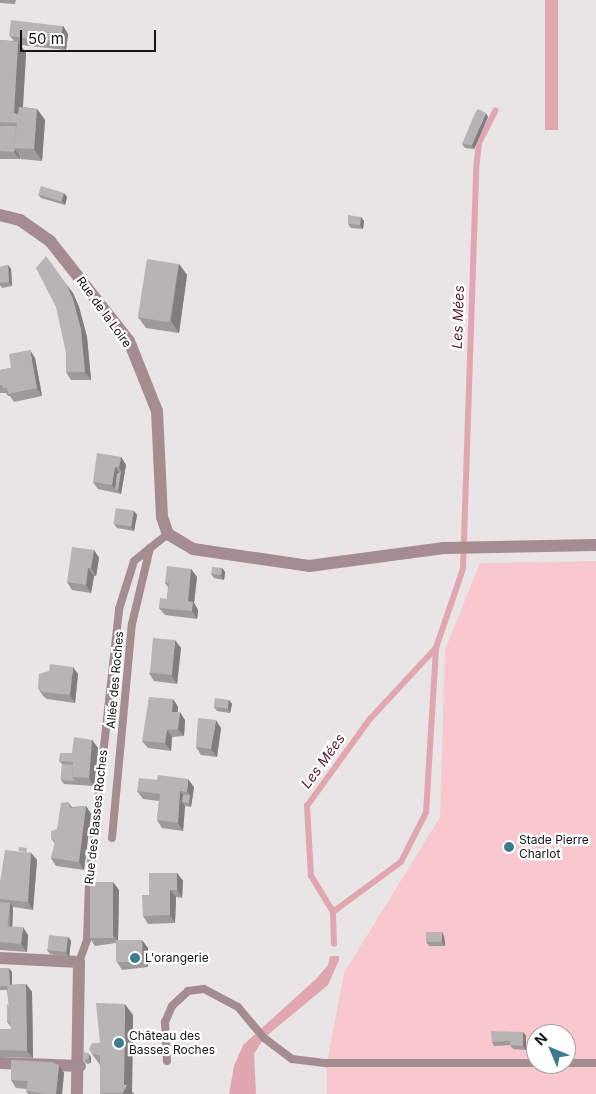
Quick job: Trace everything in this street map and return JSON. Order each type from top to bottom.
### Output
[{"type":"street","name":"Rue de la Loire","points":[[0,215],[20,220],[50,241],[128,341],[158,411],[162,518],[168,534]]},
{"type":"street","points":[[168,534],[193,549],[310,566],[444,548],[596,545]]},
{"type":"street","points":[[0,958],[79,962]]},
{"type":"street","name":"Rue des Basses Roches","points":[[77,1094],[80,1066],[79,962]]},
{"type":"street","points":[[0,1063],[80,1066]]},
{"type":"lane","points":[[150,548],[168,534]]},
{"type":"lane","name":"Allée des Roches","points":[[112,838],[132,624],[150,548]]},
{"type":"lane","name":"Rue des Basses Roches","points":[[79,962],[87,940],[89,882],[119,609],[134,561],[150,548]]},
{"type":"lane","points":[[167,1061],[165,1022],[172,1006],[188,991],[204,989],[221,995],[238,1007],[264,1038],[292,1059],[305,1062],[526,1063]]},
{"type":"lane","points":[[576,1063],[596,1064]]},
{"type":"shaded area","points":[[545,0],[558,0],[558,130],[545,130]]},
{"type":"shaded area","name":"Stade Pierre Charlot","points":[[596,561],[596,1094],[327,1094],[327,1063],[344,973],[440,817],[445,650],[480,563]]},
{"type":"shaded area","points":[[330,956],[339,956],[339,960],[328,985],[264,1038],[254,1054],[256,1094],[229,1094],[234,1066],[243,1045],[316,979],[328,965]]},
{"type":"building","points":[[11,20],[63,26],[61,42],[9,36]]},
{"type":"building","points":[[0,40],[18,42],[14,113],[18,114],[19,107],[37,109],[34,149],[13,148],[17,123],[0,122]]},
{"type":"building","points":[[478,109],[486,113],[472,145],[462,144],[475,113]]},
{"type":"building","points":[[0,126],[16,126],[14,152],[0,151]]},
{"type":"building","points":[[41,186],[64,193],[61,202],[38,195]]},
{"type":"building","points":[[348,215],[361,217],[360,225],[348,224]]},
{"type":"building","points":[[46,256],[67,285],[73,299],[81,329],[85,372],[66,372],[66,353],[56,307],[36,268]]},
{"type":"building","points":[[147,259],[179,264],[169,322],[138,317]]},
{"type":"building","points":[[8,265],[9,282],[0,283],[0,267]]},
{"type":"building","points":[[30,350],[37,388],[8,394],[7,388],[3,388],[0,385],[0,370],[11,368],[9,354]]},
{"type":"building","points":[[97,453],[121,457],[119,467],[115,467],[112,485],[93,482]]},
{"type":"building","points":[[121,471],[118,490],[115,489],[117,474]]},
{"type":"building","points":[[116,508],[134,511],[131,527],[113,524]]},
{"type":"building","points":[[72,547],[94,550],[91,568],[88,568],[86,585],[67,582]]},
{"type":"building","points":[[167,566],[191,569],[188,601],[193,602],[192,611],[159,608],[160,598],[167,599],[169,583],[165,583]]},
{"type":"building","points":[[212,567],[222,568],[221,575],[211,574]]},
{"type":"building","points":[[153,638],[175,640],[172,675],[150,673]]},
{"type":"building","points":[[50,664],[73,667],[70,695],[42,692],[38,688],[39,674],[49,671]]},
{"type":"building","points":[[149,697],[173,699],[172,712],[180,712],[178,729],[167,730],[165,743],[142,741]]},
{"type":"building","points":[[215,698],[229,700],[228,709],[214,707]]},
{"type":"building","points":[[198,718],[216,720],[211,749],[196,747]]},
{"type":"building","points":[[74,737],[92,740],[89,778],[72,777],[73,762],[59,761],[60,753],[72,753]]},
{"type":"building","points":[[62,764],[73,765],[72,777],[75,781],[61,780]]},
{"type":"building","points":[[158,775],[188,779],[187,792],[180,791],[178,823],[157,820],[160,794],[137,791],[139,778],[157,780]]},
{"type":"building","points":[[183,795],[190,795],[189,803],[182,802]]},
{"type":"building","points":[[68,802],[70,808],[86,806],[79,862],[51,858],[55,841],[51,838],[51,831],[57,829],[61,803]]},
{"type":"building","points":[[19,847],[27,848],[26,852],[19,851]]},
{"type":"building","points":[[5,850],[31,853],[28,902],[0,899],[0,882]]},
{"type":"building","points":[[149,873],[177,873],[177,890],[170,890],[170,915],[143,916],[142,895],[149,895]]},
{"type":"building","points":[[90,882],[113,882],[113,938],[90,938]]},
{"type":"building","points":[[0,902],[10,903],[7,927],[0,926]]},
{"type":"building","points":[[0,926],[23,927],[21,944],[0,942]]},
{"type":"building","points":[[426,932],[442,932],[442,942],[426,942]]},
{"type":"building","points":[[49,935],[68,937],[66,952],[47,950]]},
{"type":"building","points":[[116,940],[142,940],[142,962],[116,962]]},
{"type":"building","points":[[0,968],[9,968],[10,985],[0,986]]},
{"type":"building","points":[[26,984],[27,1051],[0,1050],[0,1029],[11,1029],[7,985]]},
{"type":"building","name":"Château des Basses Roches","points":[[96,1003],[125,1004],[124,1085],[127,1085],[123,1093],[100,1093],[100,1056],[92,1054],[89,1049],[92,1043],[100,1043]]},
{"type":"building","points":[[7,1004],[9,1006],[10,1022],[7,1022]]},
{"type":"building","points":[[491,1031],[523,1032],[523,1046],[510,1045],[510,1041],[492,1042]]},
{"type":"building","points":[[83,1052],[88,1053],[89,1059],[84,1060]]},
{"type":"building","points":[[11,1060],[52,1062],[59,1065],[56,1094],[26,1091],[28,1081],[11,1080]]},
{"type":"waterway","name":"Les Mées","points":[[334,944],[333,912],[311,876],[307,806],[370,719],[436,648],[463,569],[476,171],[479,143],[495,111]]},
{"type":"waterway","name":"Les Mées","points":[[333,912],[401,862],[426,813],[436,648]]},
{"type":"place","name":"Stade Pierre Charlot","points":[[509,847]]},
{"type":"place","name":"L'orangerie","points":[[135,958]]},
{"type":"place","name":"Château des Basses Roches","points":[[119,1043]]}]
